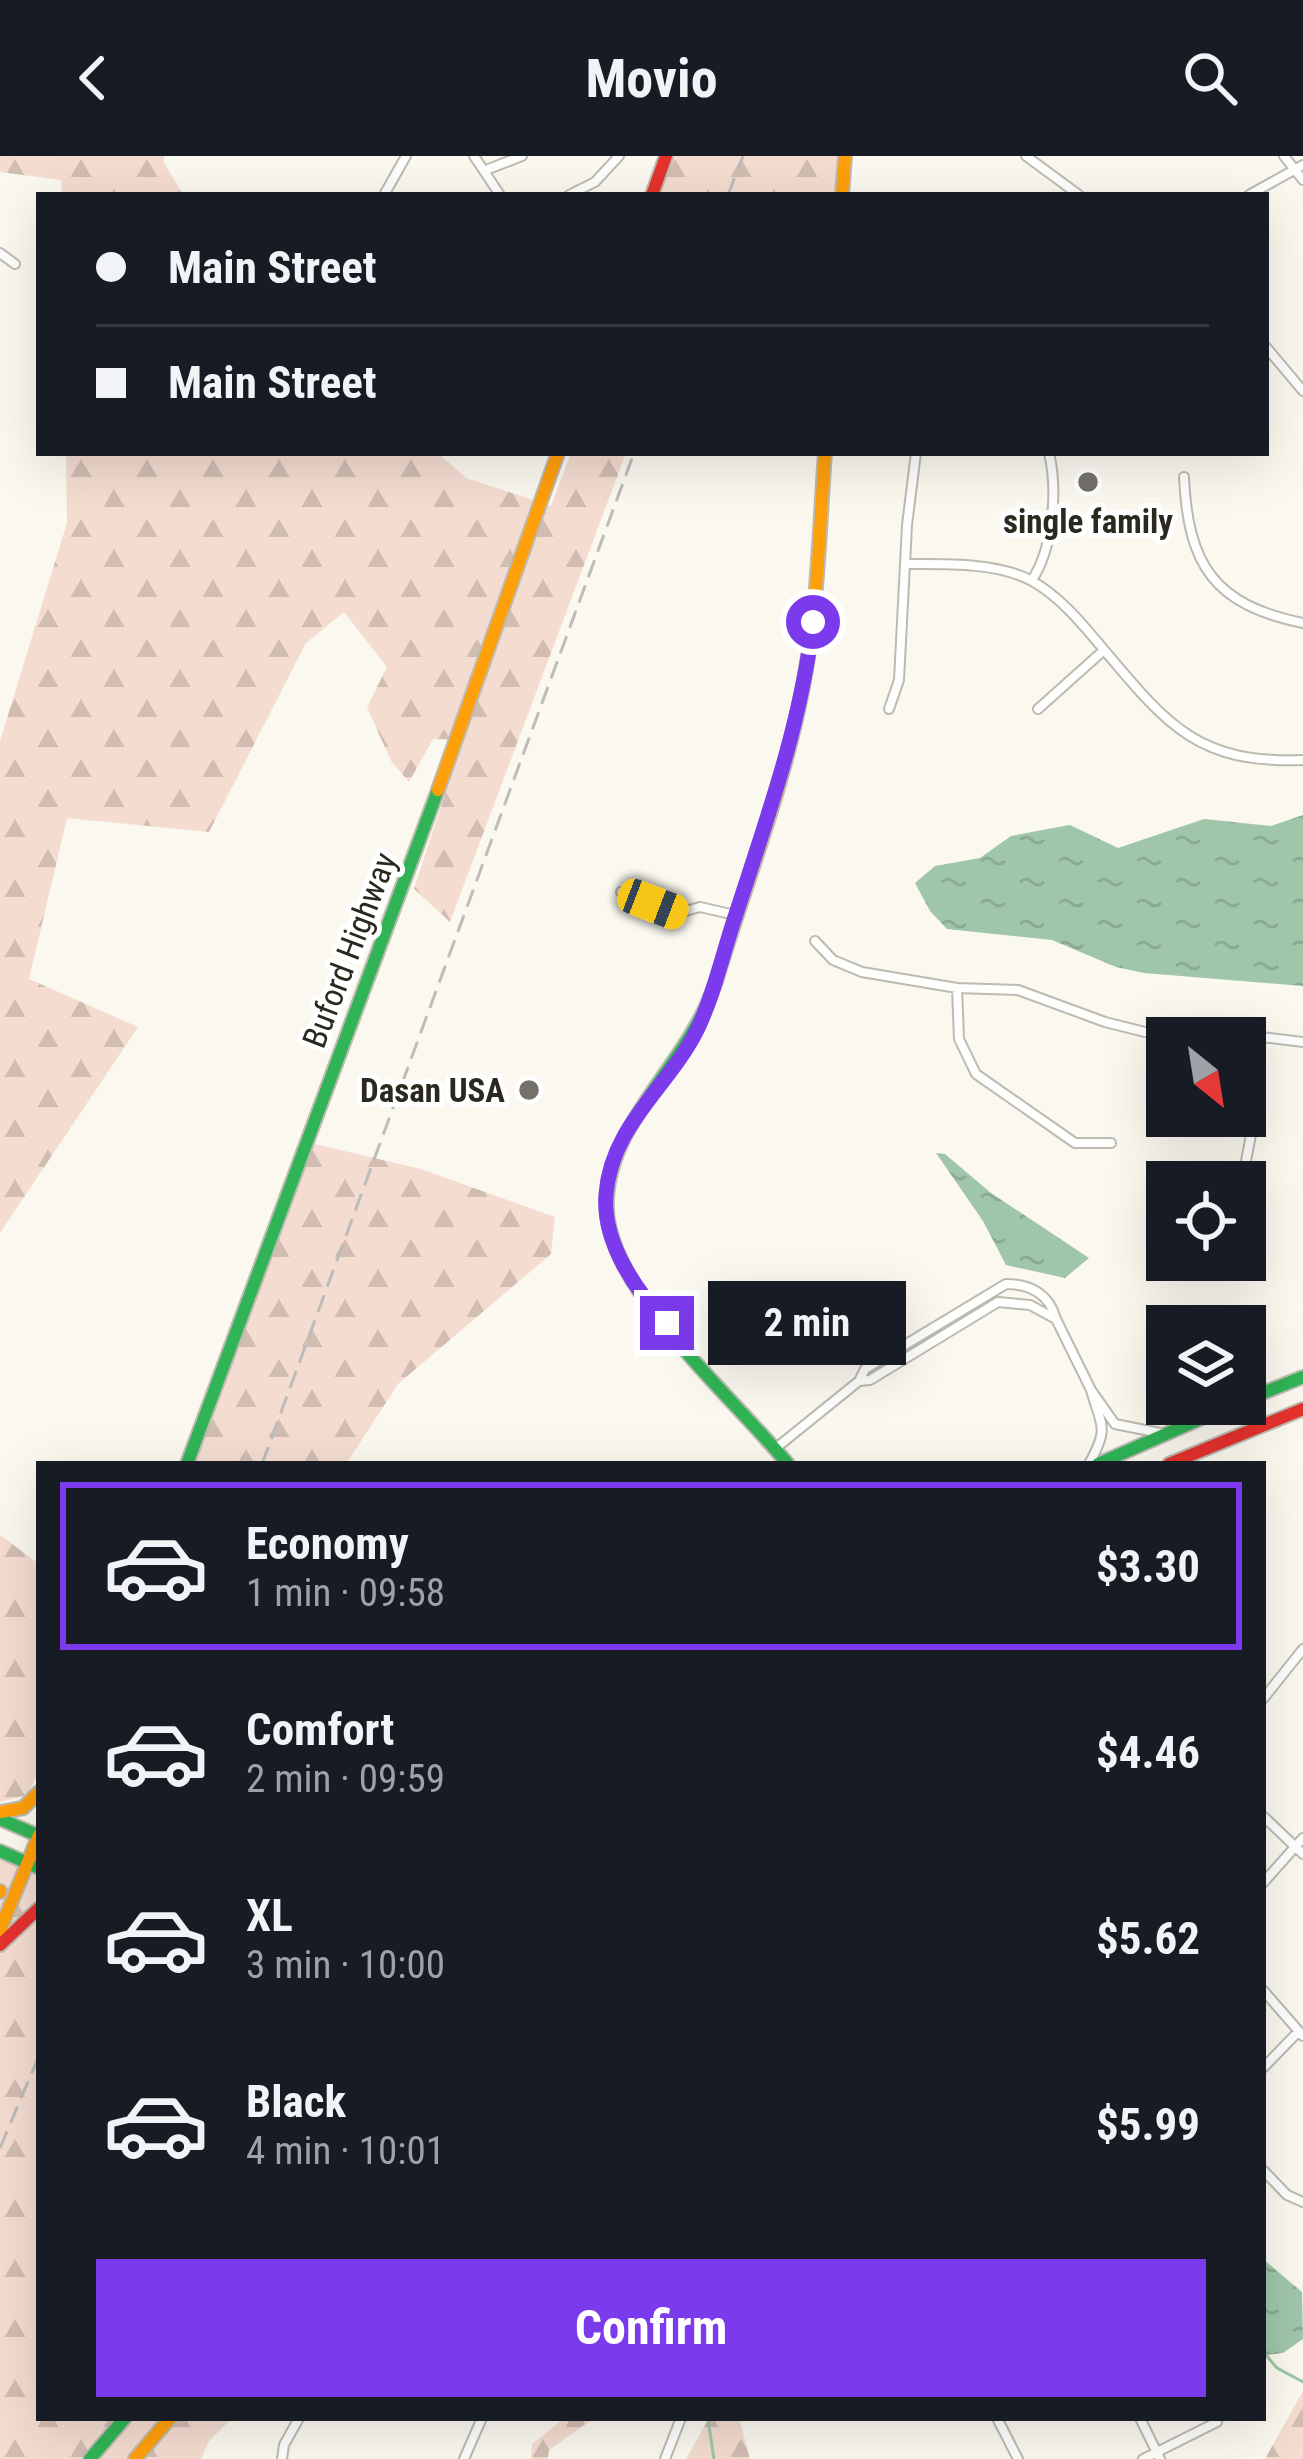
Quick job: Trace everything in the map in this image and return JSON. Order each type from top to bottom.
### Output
[{"type":"main road","points":[[653,192],[666,156]]},
{"type":"main road","points":[[842,192],[844,156]]},
{"type":"main road","name":"Buford Highway","points":[[188,1461],[436,797],[557,456]]},
{"type":"main road","points":[[786,1461],[651,1307],[619,1257],[605,1198],[609,1169],[621,1139],[695,1033],[780,781],[813,626],[825,456]]},
{"type":"main road","points":[[1266,1392],[1303,1377]]},
{"type":"main road","points":[[1176,1461],[1303,1409]]},
{"type":"main road","points":[[1100,1461],[1181,1425]]},
{"type":"main road","points":[[0,1816],[23,1808],[36,1795]]},
{"type":"main road","points":[[0,1816],[36,1834]]},
{"type":"main road","points":[[0,1851],[33,1865],[0,1930]]},
{"type":"main road","points":[[0,1945],[36,1911]]},
{"type":"main road","points":[[90,2459],[122,2421]]},
{"type":"main road","points":[[135,2459],[167,2421]]},
{"type":"street","points":[[386,192],[406,156]]},
{"type":"street","points":[[474,156],[498,192]]},
{"type":"street","points":[[485,170],[522,156]]},
{"type":"street","points":[[575,192],[595,182],[620,156]]},
{"type":"street","points":[[1026,156],[1075,192]]},
{"type":"street","points":[[1284,156],[1299,168],[1303,180]]},
{"type":"street","points":[[1255,192],[1299,168]]},
{"type":"street","points":[[0,253],[15,264]]},
{"type":"street","points":[[1269,350],[1303,391]]},
{"type":"street","points":[[889,709],[898,680],[916,456]]},
{"type":"street","points":[[1031,580],[1051,518],[1049,456]]},
{"type":"street","points":[[1184,477],[1186,521],[1204,566],[1222,590],[1266,615],[1303,622]]},
{"type":"street","points":[[905,564],[983,569],[1031,580],[1088,628],[1174,726],[1206,748],[1244,758],[1303,760]]},
{"type":"street","points":[[1038,709],[1104,650]]},
{"type":"street","points":[[621,892],[678,913],[700,907],[735,915]]},
{"type":"street","points":[[815,941],[833,960],[862,972],[957,988],[1018,990],[1146,1032]]},
{"type":"street","points":[[957,988],[959,1039],[976,1074],[1075,1143],[1111,1143]]},
{"type":"street","points":[[1266,1038],[1303,1042]]},
{"type":"street","points":[[776,1448],[859,1382],[865,1369],[1006,1284],[1020,1284],[1040,1292],[1091,1390],[1104,1427],[1095,1461]]},
{"type":"street","points":[[859,1382],[870,1380],[998,1302],[1030,1305],[1056,1319]]},
{"type":"street","points":[[1091,1390],[1115,1424],[1161,1433]]},
{"type":"street","points":[[1266,1695],[1303,1648]]},
{"type":"street","points":[[1266,1819],[1299,1850]]},
{"type":"street","points":[[1266,1880],[1299,1850],[1303,1838]]},
{"type":"street","points":[[1266,1993],[1301,2034],[1266,2065]]},
{"type":"street","points":[[1266,2173],[1287,2195],[1303,2202]]},
{"type":"street","points":[[282,2459],[296,2421]]},
{"type":"street","points":[[464,2459],[481,2421]]},
{"type":"street","points":[[665,2459],[680,2421]]},
{"type":"street","points":[[999,2421],[1018,2459]]},
{"type":"street","points":[[1142,2421],[1159,2456]]},
{"type":"street","points":[[1143,2459],[1159,2456],[1217,2422]]},
{"type":"green space","points":[[0,156],[165,156],[163,161],[181,192],[62,192],[61,180],[0,172]]},
{"type":"green space","points":[[669,156],[841,156],[835,192],[662,192]]},
{"type":"green space","points":[[66,456],[441,456],[466,478],[551,506],[570,456],[625,456],[450,922],[414,889],[463,740],[433,739],[409,782],[391,761],[367,707],[387,667],[344,612],[306,643],[209,832],[67,818],[29,979],[138,1027],[0,1233],[0,741],[67,523]]},
{"type":"green space","points":[[306,1142],[421,1169],[555,1217],[551,1254],[398,1384],[348,1461],[194,1461]]},
{"type":"green space","points":[[0,1535],[36,1562],[36,1778],[27,1795],[0,1802]]},
{"type":"green space","points":[[0,1849],[36,1862],[36,2421],[229,2421],[209,2441],[201,2459],[0,2459]]},
{"type":"green space","points":[[1303,2391],[1303,2459],[1265,2459]]},
{"type":"green space","points":[[561,2421],[590,2421],[549,2450],[548,2459],[531,2459],[532,2444]]},
{"type":"green space","points":[[707,2421],[740,2421],[750,2459],[686,2459]]},
{"type":"water","points":[[1303,815],[1303,986],[1144,973],[1116,967],[1052,940],[947,929],[930,911],[915,883],[935,866],[980,858],[1011,836],[1070,825],[1118,848],[1204,819],[1271,826]]},
{"type":"water","points":[[936,1153],[945,1154],[991,1193],[1089,1258],[1065,1278],[1006,1265],[983,1221]]},
{"type":"water","points":[[1266,2262],[1302,2292],[1303,2339],[1283,2353],[1266,2355]]},
{"type":"waterway","points":[[1266,2355],[1277,2368],[1303,2382]]},
{"type":"waterway","points":[[708,2421],[714,2459]]},
{"type":"railway","points":[[729,192],[743,156]]},
{"type":"railway","points":[[263,1461],[633,456]]},
{"type":"railway","points":[[0,2148],[36,2063]]},
{"type":"traffic: fast","points":[[188,1461],[438,790]]},
{"type":"traffic: fast","points":[[716,981],[697,1024],[623,1140],[609,1184],[608,1219],[621,1260],[661,1322],[785,1461]]},
{"type":"traffic: fast","points":[[1266,1392],[1303,1377]]},
{"type":"traffic: fast","points":[[1105,1461],[1186,1425]]},
{"type":"traffic: fast","points":[[0,1819],[36,1835]]},
{"type":"traffic: fast","points":[[0,1851],[36,1867]]},
{"type":"traffic: fast","points":[[90,2459],[122,2421]]},
{"type":"traffic: slow","points":[[842,192],[845,156]]},
{"type":"traffic: slow","points":[[438,790],[557,456]]},
{"type":"traffic: slow","points":[[716,981],[774,801],[802,691],[815,602],[825,456]]},
{"type":"traffic: slow","points":[[0,1812],[23,1808],[36,1795]]},
{"type":"traffic: slow","points":[[0,1930],[36,1842]]},
{"type":"traffic: slow","points":[[135,2459],[167,2421]]},
{"type":"traffic: jam","points":[[653,192],[666,156]]},
{"type":"traffic: jam","points":[[1176,1461],[1303,1409]]},
{"type":"traffic: jam","points":[[0,1945],[36,1911]]},
{"type":"place","name":"single family","points":[[1088,482]]},
{"type":"place","name":"Dasan USA","points":[[529,1090]]},
{"type":"route","points":[[667,1323],[619,1257],[605,1198],[609,1169],[621,1139],[677,1065],[707,1007],[791,741],[813,622]]}]
